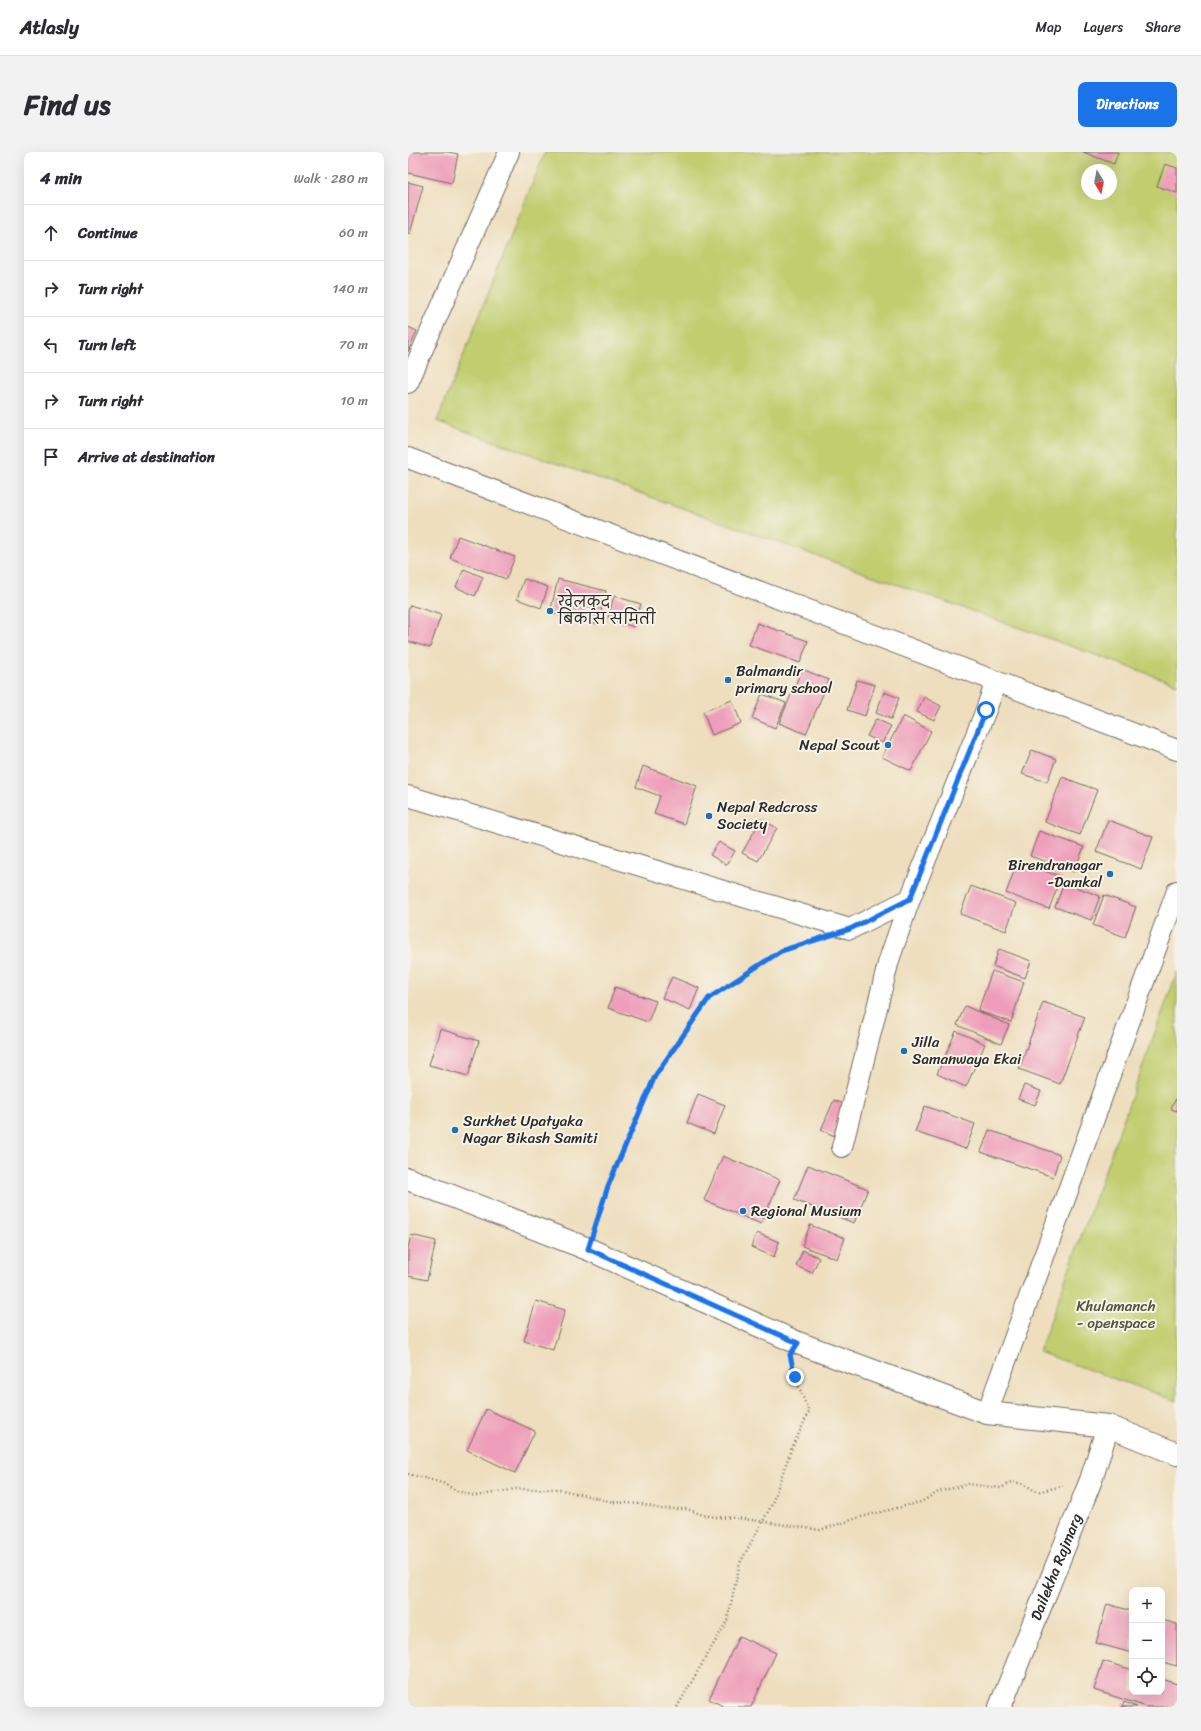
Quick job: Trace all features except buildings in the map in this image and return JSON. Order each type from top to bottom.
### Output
[{"type":"street","points":[[408,383],[509,152]]},
{"type":"street","points":[[408,458],[1177,750]]},
{"type":"street","points":[[842,1147],[889,960],[910,899],[986,710],[996,681]]},
{"type":"street","points":[[408,796],[850,929],[910,899]]},
{"type":"street","points":[[987,1413],[1177,891]]},
{"type":"street","points":[[408,1179],[588,1249],[798,1343],[987,1413],[1108,1426],[1177,1454]]},
{"type":"street","name":"Dailekha Rajmarg","points":[[1000,1707],[1091,1480],[1108,1426]]},
{"type":"path","points":[[588,1249],[608,1186],[655,1076],[709,998],[781,951],[816,940]]},
{"type":"path","points":[[677,1707],[727,1621],[740,1563],[761,1521],[771,1506],[792,1450],[809,1412],[795,1377],[790,1355],[798,1343]]},
{"type":"path","points":[[408,1474],[445,1484],[457,1490],[476,1496],[516,1489],[558,1489],[601,1501],[640,1504],[661,1509],[687,1509],[709,1516],[761,1521],[820,1530],[861,1517],[921,1502],[938,1492],[968,1484],[1001,1488],[1012,1482],[1024,1484],[1037,1492],[1091,1480]]},
{"type":"green space","points":[[545,152],[1177,152],[1177,684],[437,421]]},
{"type":"green space","name":"Khulamanch - openspace","points":[[1177,972],[1177,1401],[1039,1352]]},
{"type":"place","name":"खेलकुद बिकास समिती","points":[[550,611]]},
{"type":"place","name":"Balmandir primary school","points":[[728,680]]},
{"type":"place","name":"Nepal Scout","points":[[888,745]]},
{"type":"place","name":"Nepal Redcross Society","points":[[709,816]]},
{"type":"place","name":"Birendranagar -Damkal","points":[[1110,874]]},
{"type":"place","name":"Jilla Samanwaya Ekai","points":[[904,1051]]},
{"type":"place","name":"Surkhet Upatyaka Nagar Bikash Samiti","points":[[455,1130]]},
{"type":"place","name":"Regional Musium","points":[[743,1211]]},
{"type":"route","points":[[795,1377],[790,1355],[798,1343],[588,1249],[608,1186],[655,1076],[709,998],[781,951],[850,929],[910,899],[986,710]]}]
